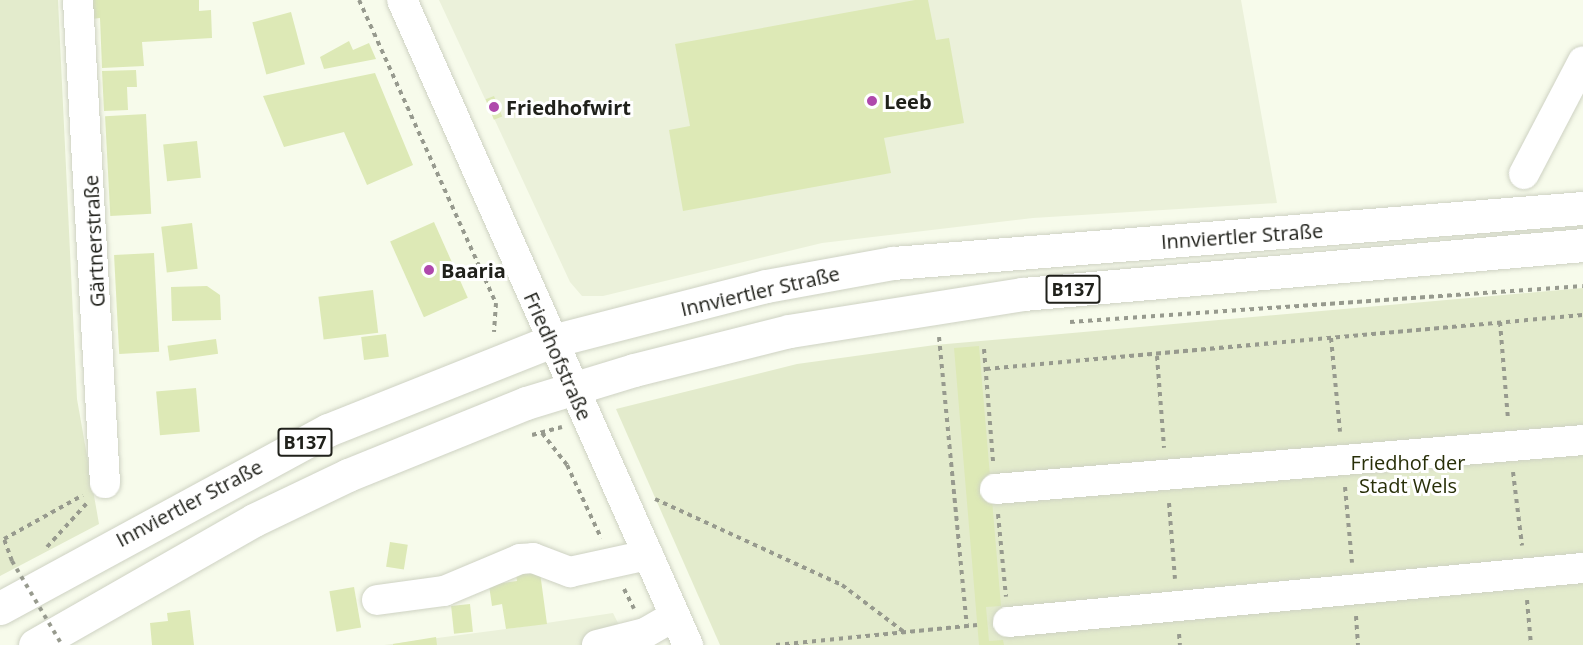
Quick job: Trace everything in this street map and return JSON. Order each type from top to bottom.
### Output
[{"type":"main road","name":"Innviertler Straße","points":[[0,608],[244,472],[328,430],[501,358],[552,341],[766,286],[893,262],[1583,208]]},
{"type":"main road","name":"Innviertler Straße","points":[[35,645],[254,520],[348,475],[526,403],[789,331],[906,309],[1023,294],[1583,245]]},
{"type":"street","name":"Gärtnerstraße","points":[[78,0],[105,483]]},
{"type":"street","name":"Friedhofstraße","points":[[402,0],[687,645]]},
{"type":"street","points":[[1524,174],[1583,61]]},
{"type":"street","points":[[995,489],[1583,440]]},
{"type":"street","points":[[377,600],[444,591],[520,559],[533,558],[570,573],[614,565],[648,555]]},
{"type":"street","points":[[1008,622],[1583,568]]},
{"type":"street","points":[[597,645],[645,633],[675,616]]},
{"type":"path","points":[[359,0],[496,303],[494,335],[501,358]]},
{"type":"path","points":[[1060,323],[1583,286]]},
{"type":"path","points":[[986,369],[1583,315]]},
{"type":"path","points":[[1500,322],[1510,446],[1531,645]]},
{"type":"path","points":[[928,338],[949,335]]},
{"type":"path","points":[[939,336],[967,626]]},
{"type":"path","points":[[1331,339],[1358,645]]},
{"type":"path","points":[[526,403],[542,434],[567,465],[645,633]]},
{"type":"path","points":[[523,436],[542,434],[587,420]]},
{"type":"path","points":[[38,558],[105,483]]},
{"type":"path","points":[[62,645],[12,561],[4,539],[105,483]]},
{"type":"path","points":[[655,499],[842,585],[904,632]]},
{"type":"path","points":[[776,645],[977,625]]},
{"type":"shaded area","name":"Leeb","points":[[439,0],[1241,0],[1277,203],[1033,218],[822,243],[603,296],[582,296],[570,282]]},
{"type":"shaded area","points":[[613,613],[629,645],[384,645],[506,629]]},
{"type":"green space","points":[[0,0],[58,0],[77,399],[99,524],[0,576]]},
{"type":"green space","name":"Friedhof der Stadt Wels","points":[[1583,288],[1583,645],[720,645],[616,409],[797,364],[935,345]]},
{"type":"building","points":[[91,0],[199,0],[199,11],[211,10],[212,38],[142,42],[144,66],[102,68],[100,18],[91,19]]},
{"type":"building","points":[[915,0],[928,0],[936,40],[949,38],[964,123],[884,138],[891,173],[683,211],[669,130],[690,126],[675,44]]},
{"type":"building","points":[[291,12],[305,64],[266,75],[252,22]]},
{"type":"building","points":[[349,41],[353,50],[369,43],[376,59],[324,69],[320,57]]},
{"type":"building","points":[[136,70],[137,87],[127,87],[128,110],[104,111],[102,71]]},
{"type":"building","points":[[375,73],[413,165],[367,185],[344,132],[284,147],[263,96]]},
{"type":"building","name":"Friedhofwirt","points":[[494,96],[502,116],[494,120],[486,99]]},
{"type":"building","points":[[146,114],[151,214],[110,216],[105,116]]},
{"type":"building","points":[[197,141],[201,178],[167,181],[163,145]]},
{"type":"building","name":"Baaria","points":[[434,222],[468,298],[424,317],[390,242]]},
{"type":"building","points":[[192,223],[198,269],[167,272],[161,227]]},
{"type":"building","points":[[154,253],[159,352],[119,354],[114,255]]},
{"type":"building","points":[[207,286],[220,295],[221,320],[172,321],[171,287]]},
{"type":"building","points":[[373,290],[378,333],[324,339],[318,297]]},
{"type":"building","points":[[386,334],[389,357],[364,360],[361,337]]},
{"type":"building","points":[[216,339],[218,354],[170,361],[167,346]]},
{"type":"building","points":[[979,346],[1001,606],[986,607],[989,641],[1003,640],[1004,645],[979,645],[954,348]]},
{"type":"building","points":[[196,388],[200,432],[160,435],[156,391]]},
{"type":"building","points":[[390,542],[408,545],[404,570],[386,567]]},
{"type":"building","points":[[539,565],[547,624],[506,629],[502,604],[492,606],[489,585],[517,581],[515,568]]},
{"type":"building","points":[[354,587],[361,627],[336,632],[329,591]]},
{"type":"building","points":[[470,604],[473,632],[454,634],[451,606]]},
{"type":"building","points":[[190,610],[194,645],[152,645],[150,623],[168,621],[167,613]]},
{"type":"building","points":[[436,637],[437,645],[393,645],[393,644]]},
{"type":"place","name":"Leeb","points":[[872,101]]},
{"type":"place","name":"Friedhofwirt","points":[[494,107]]},
{"type":"place","name":"Baaria","points":[[429,270]]}]
